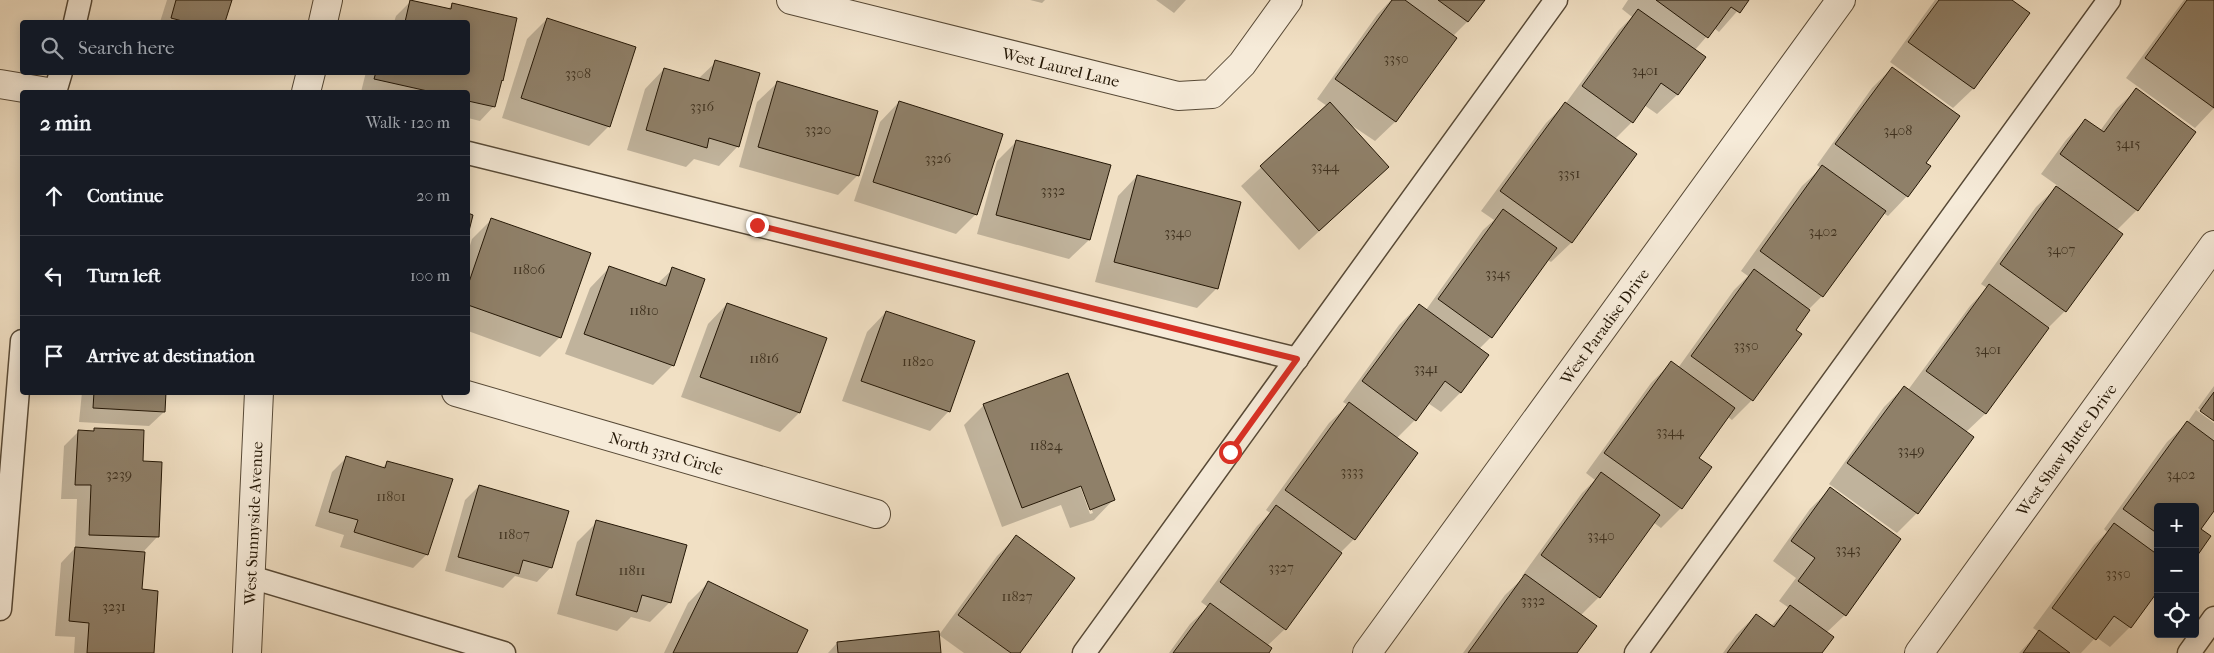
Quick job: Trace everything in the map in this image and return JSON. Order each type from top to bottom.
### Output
[{"type":"street","points":[[323,20],[328,0]]},
{"type":"street","name":"West Laurel Lane","points":[[791,0],[1178,96],[1212,94],[1242,64],[1288,0]]},
{"type":"street","name":"West Paradise Drive","points":[[1367,653],[1841,0]]},
{"type":"street","points":[[306,90],[310,75]]},
{"type":"street","points":[[0,84],[36,90]]},
{"type":"street","name":"West Shaw Butte Drive","points":[[1919,653],[2214,245]]},
{"type":"street","name":"West Sunnyside Avenue","points":[[247,653],[259,395]]},
{"type":"street","name":"North 33rd Circle","points":[[466,395],[876,514]]},
{"type":"lane","points":[[75,20],[80,0]]},
{"type":"lane","points":[[1084,653],[1556,0]]},
{"type":"lane","points":[[1636,653],[2109,0]]},
{"type":"lane","points":[[56,90],[61,75]]},
{"type":"lane","points":[[470,153],[1297,359]]},
{"type":"lane","points":[[0,609],[20,364]]},
{"type":"lane","points":[[251,577],[504,653]]},
{"type":"lane","points":[[2189,653],[2214,618]]},
{"type":"building","points":[[176,0],[232,0],[226,20],[178,20],[171,18]]},
{"type":"building","points":[[410,0],[451,9],[452,3],[517,18],[503,81],[495,107],[470,101],[470,90],[423,90],[374,79],[375,75],[470,75],[470,20],[405,20]]},
{"type":"building","points":[[1392,0],[1405,0],[1457,38],[1396,122],[1335,79]]},
{"type":"building","points":[[1438,0],[1485,0],[1468,22]]},
{"type":"building","points":[[1656,0],[1749,0],[1740,13],[1731,7],[1708,38]]},
{"type":"building","points":[[1939,0],[2012,0],[2030,13],[1974,89],[1908,42]]},
{"type":"building","points":[[2187,0],[2214,0],[2214,108],[2145,58]]},
{"type":"building","points":[[1638,9],[1706,57],[1678,95],[1661,83],[1633,123],[1582,86]]},
{"type":"building","points":[[547,18],[636,47],[610,127],[521,98]]},
{"type":"building","points":[[715,60],[760,73],[739,147],[709,138],[707,148],[646,130],[664,68],[709,81]]},
{"type":"building","points":[[1892,67],[1960,116],[1926,163],[1931,166],[1908,197],[1835,144]]},
{"type":"building","points":[[777,81],[878,111],[859,176],[758,147]]},
{"type":"building","points":[[2136,88],[2196,132],[2138,211],[2060,154],[2085,119],[2104,132]]},
{"type":"building","points":[[899,101],[1003,134],[977,215],[873,182]]},
{"type":"building","points":[[1330,102],[1389,167],[1319,231],[1260,166]]},
{"type":"building","points":[[1565,102],[1637,154],[1572,243],[1500,191]]},
{"type":"building","points":[[1016,140],[1111,165],[1090,240],[996,215]]},
{"type":"building","points":[[1822,165],[1886,211],[1823,297],[1760,251]]},
{"type":"building","points":[[1137,175],[1241,202],[1218,289],[1114,262]]},
{"type":"building","points":[[2056,186],[2123,234],[2066,312],[2000,264]]},
{"type":"building","points":[[1503,209],[1557,248],[1492,338],[1438,299]]},
{"type":"building","points":[[470,214],[473,215],[470,227]]},
{"type":"building","points":[[491,218],[591,253],[561,338],[470,306],[470,279]]},
{"type":"building","points":[[609,266],[666,286],[672,267],[705,279],[674,366],[584,334]]},
{"type":"building","points":[[1754,269],[1810,310],[1796,330],[1802,334],[1753,401],[1691,356]]},
{"type":"building","points":[[1989,284],[2049,328],[1986,414],[1926,371]]},
{"type":"building","points":[[727,303],[827,338],[800,413],[700,377]]},
{"type":"building","points":[[1419,304],[1489,355],[1461,393],[1445,381],[1416,421],[1362,381]]},
{"type":"building","points":[[886,311],[975,341],[950,412],[861,381]]},
{"type":"building","points":[[1671,361],[1735,408],[1699,458],[1712,467],[1682,509],[1604,453]]},
{"type":"building","points":[[1068,373],[1115,500],[1090,510],[1081,486],[1022,508],[983,404]]},
{"type":"building","points":[[1904,386],[1974,437],[1918,514],[1847,463]]},
{"type":"building","points":[[2214,392],[2214,421],[2200,411]]},
{"type":"building","points":[[94,395],[166,395],[165,412],[93,408]]},
{"type":"building","points":[[1349,402],[1418,453],[1355,540],[1285,490]]},
{"type":"building","points":[[2187,421],[2214,441],[2214,511],[2201,529],[2211,536],[2199,553],[2199,503],[2154,503],[2154,531],[2123,509]]},
{"type":"building","points":[[94,428],[144,430],[143,461],[162,462],[159,537],[89,535],[91,485],[75,485],[78,430],[94,431]]},
{"type":"building","points":[[346,456],[385,468],[387,461],[453,479],[428,555],[354,532],[358,520],[329,512]]},
{"type":"building","points":[[1601,472],[1660,515],[1600,598],[1541,555]]},
{"type":"building","points":[[479,485],[569,511],[552,568],[523,560],[519,574],[458,557]]},
{"type":"building","points":[[1830,487],[1901,539],[1846,616],[1798,581],[1815,558],[1791,541]]},
{"type":"building","points":[[1276,505],[1342,553],[1286,630],[1220,582]]},
{"type":"building","points":[[596,520],[687,545],[671,603],[642,595],[637,612],[576,595]]},
{"type":"building","points":[[2114,523],[2154,552],[2154,596],[2131,628],[2114,616],[2096,640],[2052,608]]},
{"type":"building","points":[[1016,535],[1075,578],[1020,653],[1011,653],[958,615]]},
{"type":"building","points":[[75,547],[145,552],[142,589],[158,591],[154,653],[87,653],[89,623],[69,621]]},
{"type":"building","points":[[1525,574],[1597,626],[1577,653],[1468,653]]},
{"type":"building","points":[[708,581],[808,630],[797,653],[673,653]]},
{"type":"building","points":[[1210,603],[1272,648],[1269,653],[1173,653]]},
{"type":"building","points":[[1790,605],[1834,637],[1822,653],[1727,653],[1756,614],[1774,627]]},
{"type":"building","points":[[2039,630],[2070,653],[2023,653]]},
{"type":"building","points":[[939,631],[941,653],[838,653],[837,642]]},
{"type":"route","points":[[757,225],[1297,359],[1230,452]]}]
